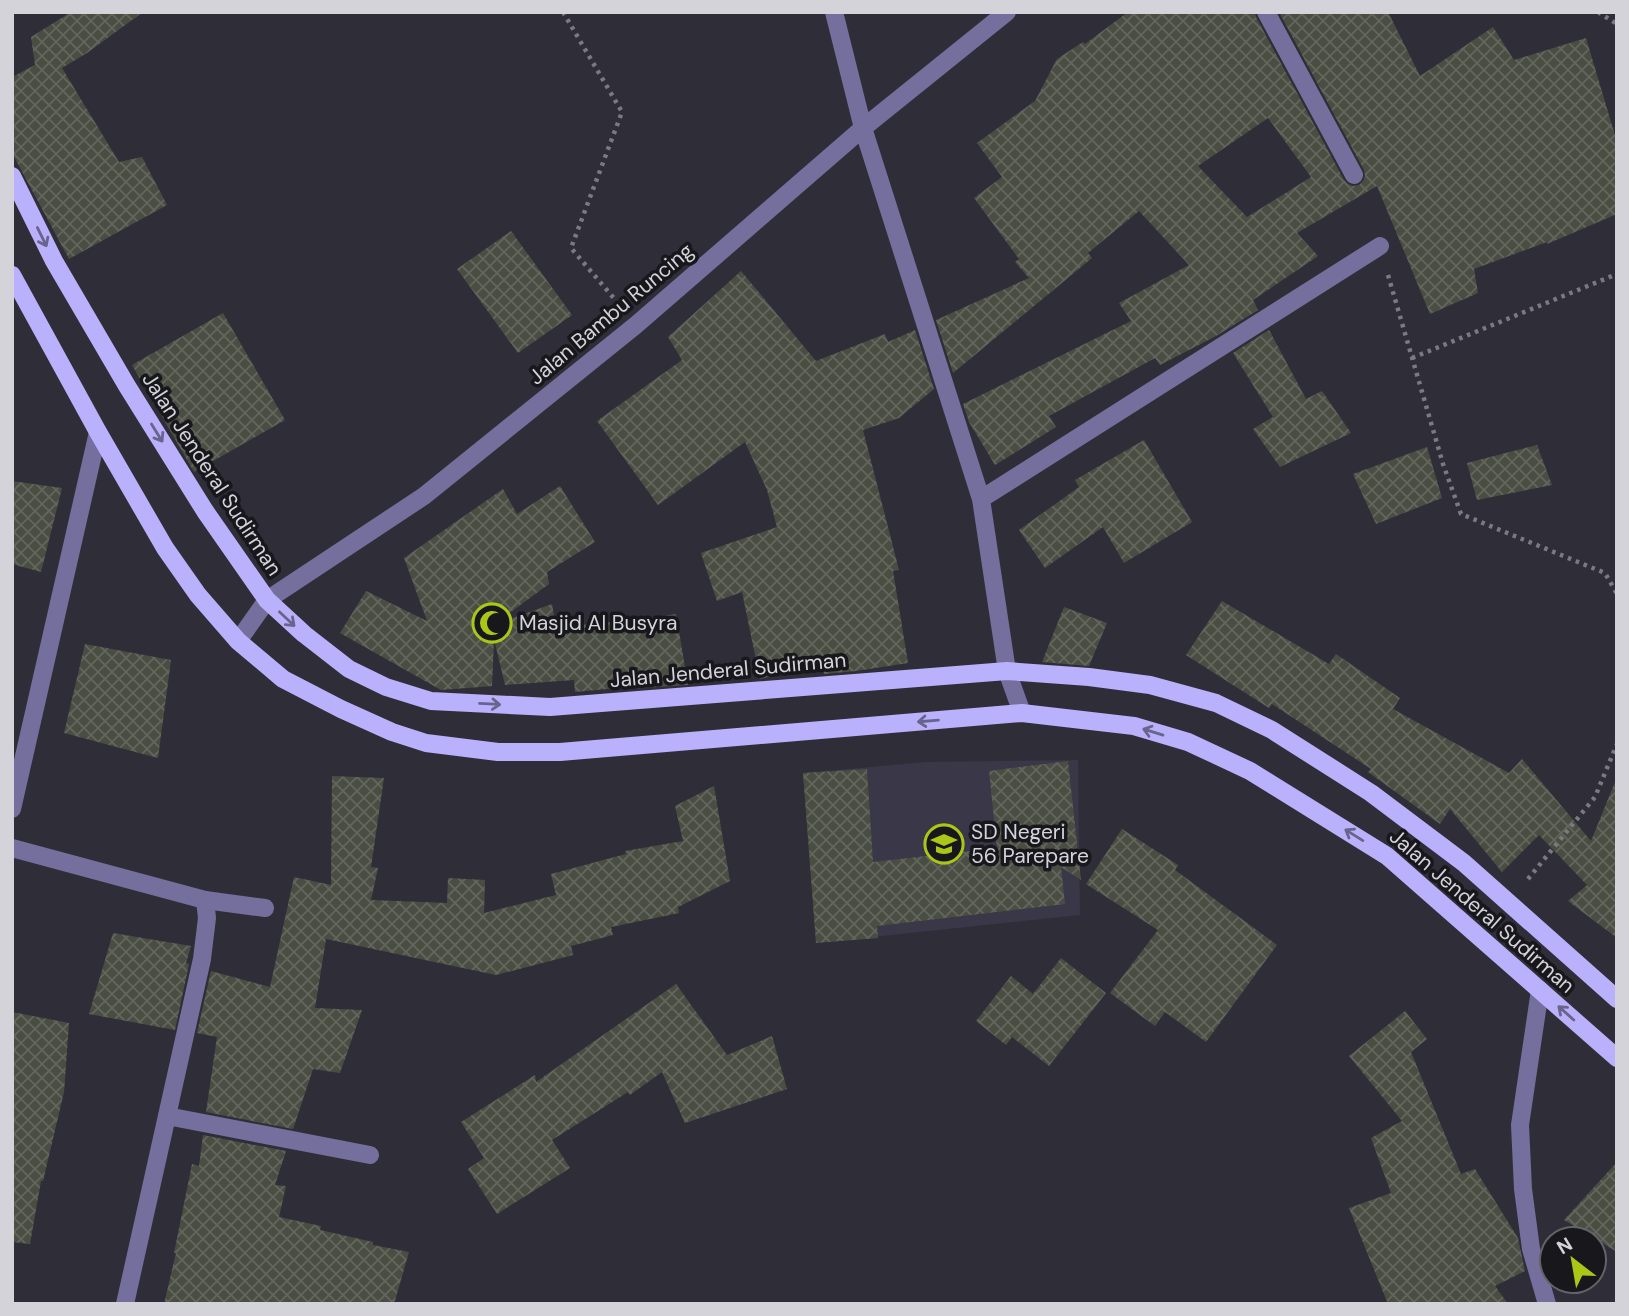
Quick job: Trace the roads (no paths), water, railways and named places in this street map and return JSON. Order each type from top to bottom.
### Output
[{"type":"main road","name":"Jalan Jenderal Sudirman","points":[[12,176],[54,261],[127,386],[205,511],[267,600],[304,634],[349,669],[386,687],[432,701],[550,707],[1007,671],[1150,685],[1216,703],[1272,730],[1371,793],[1464,863],[1617,999]]},
{"type":"main road","name":"Jalan Jenderal Sudirman","points":[[12,275],[165,548],[198,595],[238,641],[283,679],[341,709],[392,732],[426,743],[498,752],[560,752],[1022,713],[1134,726],[1188,743],[1250,771],[1387,856],[1617,1058]]},
{"type":"street","points":[[834,12],[863,128],[981,499],[1007,671],[1022,713]]},
{"type":"street","name":"Jalan Bambu Runcing","points":[[238,641],[267,600],[424,496],[636,325],[863,128],[1007,12]]},
{"type":"street","points":[[1266,12],[1354,175]]},
{"type":"street","points":[[981,499],[1380,246]]},
{"type":"street","points":[[12,809],[98,432]]},
{"type":"street","points":[[12,848],[205,900],[265,908]]},
{"type":"street","points":[[125,1304],[202,959],[207,918],[205,900]]},
{"type":"street","points":[[1540,990],[1520,1125],[1523,1189],[1531,1249],[1547,1304]]},
{"type":"street","points":[[167,1116],[370,1154]]},
{"type":"place","name":"Masjid Al Busyra","points":[[492,623]]},
{"type":"place","name":"SD Negeri 56 Parepare","points":[[944,844]]}]
